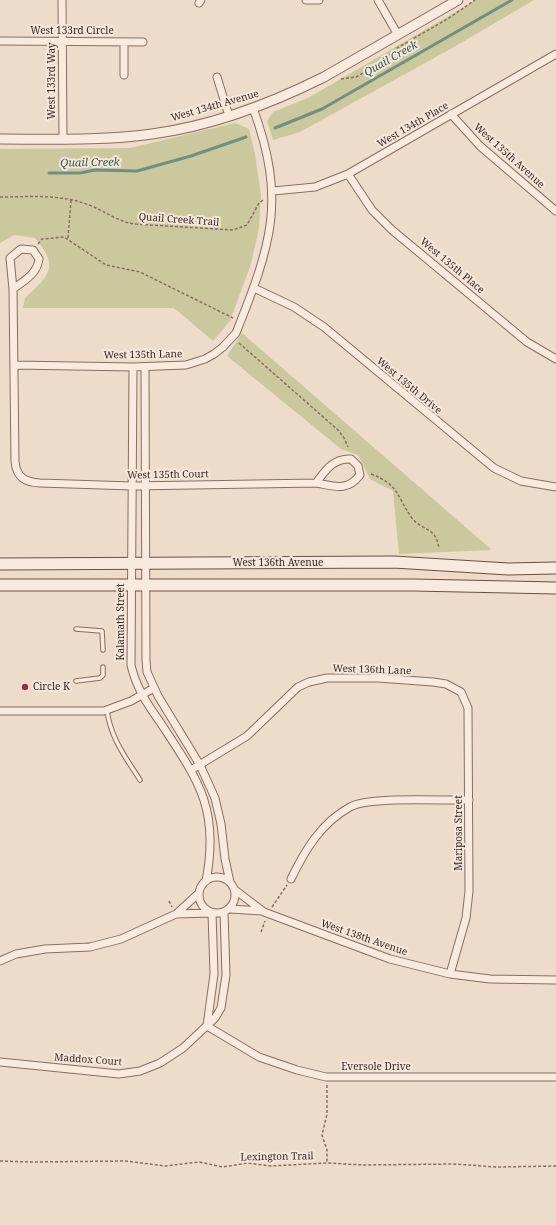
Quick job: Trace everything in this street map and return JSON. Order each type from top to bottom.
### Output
[{"type":"main road","name":"West 136th Avenue","points":[[0,564],[394,562],[508,569],[556,568]]},
{"type":"main road","points":[[0,585],[420,585],[556,588]]},
{"type":"street","name":"West 133rd Way","points":[[62,0],[63,138]]},
{"type":"street","points":[[306,0],[319,0]]},
{"type":"street","points":[[378,0],[398,35]]},
{"type":"street","name":"West 134th Avenue","points":[[0,139],[117,137],[152,134],[189,127],[229,116],[253,108],[319,80],[458,0]]},
{"type":"street","name":"West 133rd Circle","points":[[0,41],[143,42]]},
{"type":"street","points":[[124,42],[124,75]]},
{"type":"street","name":"West 134th Place","points":[[273,192],[315,188],[348,174],[556,54]]},
{"type":"street","points":[[217,77],[229,116]]},
{"type":"street","points":[[253,108],[266,149],[273,192],[273,208],[268,242],[254,288]]},
{"type":"street","name":"West 135th Avenue","points":[[451,114],[480,146],[556,211]]},
{"type":"street","name":"West 135th Place","points":[[348,174],[365,202],[379,218],[527,342],[556,359]]},
{"type":"street","points":[[13,289],[30,277],[38,268],[40,259],[33,250],[21,250],[10,258],[13,289],[15,365]]},
{"type":"street","name":"West 135th Lane","points":[[15,365],[133,367],[177,366],[205,359],[223,347],[236,333],[254,288]]},
{"type":"street","name":"West 135th Drive","points":[[254,288],[294,307],[324,327],[494,468],[521,481],[556,487]]},
{"type":"street","name":"West 135th Court","points":[[15,365],[15,462],[21,478],[26,481],[40,483],[132,486],[316,483],[339,487],[354,483],[360,475],[358,466],[351,459],[345,458],[329,465],[316,483]]},
{"type":"street","points":[[145,366],[147,672],[154,688],[200,765],[215,798],[219,812],[225,859],[230,882],[235,890],[235,900],[227,910],[212,913],[176,914]]},
{"type":"street","name":"Kalamath Street","points":[[133,367],[131,665],[134,680],[142,695],[191,770],[205,800],[211,827],[210,858],[206,881]]},
{"type":"street","name":"West 136th Lane","points":[[191,770],[247,736],[298,688],[309,682],[328,678],[378,678],[446,684],[461,692]]},
{"type":"street","points":[[0,711],[89,712],[106,710],[118,707],[154,688]]},
{"type":"street","name":"Mariposa Street","points":[[450,974],[466,918],[469,891],[468,708],[461,692]]},
{"type":"street","points":[[291,879],[313,839],[332,820],[351,806],[374,801],[469,800]]},
{"type":"street","points":[[0,961],[16,954],[45,949],[90,947],[121,939],[176,914],[199,893],[202,885],[210,878],[221,877],[230,882]]},
{"type":"street","name":"West 138th Avenue","points":[[235,890],[264,912],[390,959],[450,974],[490,979],[556,980]]},
{"type":"street","points":[[199,893],[203,907],[212,913]]},
{"type":"street","name":"West 138th Avenue","points":[[227,910],[264,912]]},
{"type":"street","name":"Maddox Court","points":[[0,1062],[119,1074],[140,1071],[160,1063],[183,1048],[215,1018],[221,1008],[226,974],[227,910]]},
{"type":"street","points":[[207,1026],[214,974],[212,913]]},
{"type":"street","name":"Eversole Drive","points":[[207,1026],[259,1057],[297,1070],[326,1077],[556,1077]]},
{"type":"lane","points":[[76,629],[102,631],[103,650]]},
{"type":"lane","points":[[76,681],[100,678],[103,667]]},
{"type":"lane","points":[[106,710],[108,723],[115,739],[140,780]]},
{"type":"path","points":[[336,80],[356,77],[380,63],[397,48],[449,18],[475,0]]},
{"type":"path","name":"Quail Creek Trail","points":[[0,197],[54,197],[82,202],[126,223],[233,230],[242,228],[250,221],[259,203],[263,200],[263,194]]},
{"type":"path","points":[[68,239],[71,200]]},
{"type":"path","points":[[33,250],[42,239],[64,237],[106,265],[140,272],[234,318],[236,333],[240,344],[262,361],[338,430],[348,447]]},
{"type":"path","points":[[371,474],[383,478],[394,486],[413,520],[430,530],[438,539],[439,549]]},
{"type":"path","points":[[278,899],[291,879]]},
{"type":"path","points":[[326,1077],[327,1114],[322,1135],[327,1150],[327,1163]]},
{"type":"path","name":"Lexington Trail","points":[[0,1161],[126,1161],[165,1166],[199,1162],[223,1167],[247,1163],[271,1166],[327,1163],[364,1165],[556,1166]]},
{"type":"shaded area","points":[[476,0],[534,0],[454,47],[300,132],[273,140],[267,121],[273,112],[308,98]]},
{"type":"shaded area","points":[[235,123],[249,129],[255,154],[261,195],[259,228],[251,264],[230,321],[213,341],[174,308],[23,308],[25,298],[45,277],[49,264],[43,248],[35,238],[14,235],[0,243],[0,149],[130,148]]},
{"type":"shaded area","points":[[242,333],[492,550],[399,554],[393,491],[370,479],[358,455],[341,449],[227,356]]},
{"type":"waterway","name":"Quail Creek","points":[[275,128],[322,109],[512,0]]},
{"type":"waterway","name":"Quail Creek","points":[[49,173],[80,173],[95,170],[137,171],[191,156],[246,137]]},
{"type":"place","name":"Circle K","points":[[25,687]]}]
